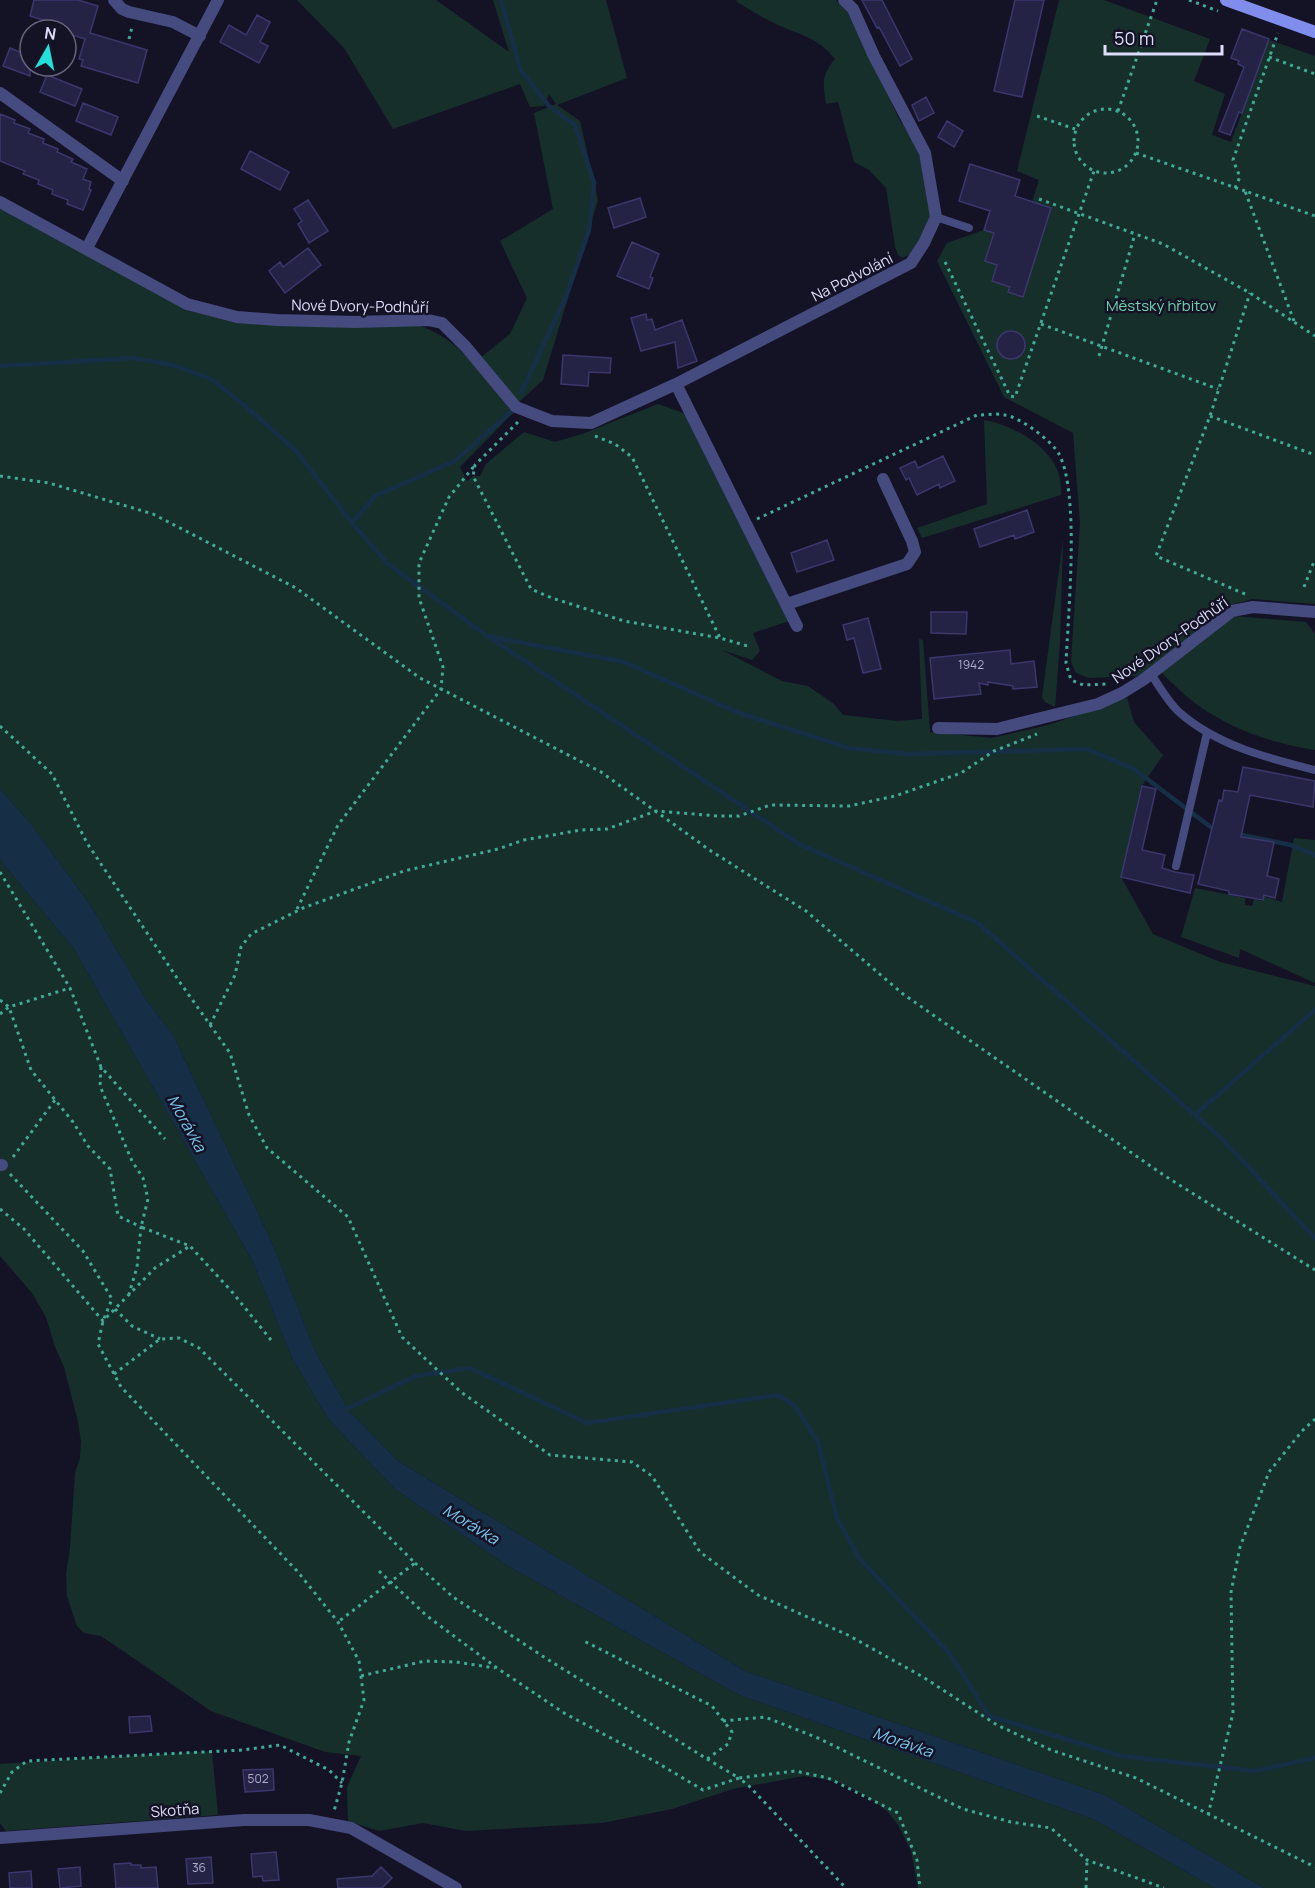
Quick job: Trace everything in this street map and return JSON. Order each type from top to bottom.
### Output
[{"type":"main road","points":[[1226,0],[1315,32]]},
{"type":"street","points":[[114,0],[122,9],[129,12],[173,22],[200,36]]},
{"type":"street","points":[[87,248],[218,0]]},
{"type":"street","points":[[844,0],[853,9],[874,56],[925,153],[936,217]]},
{"type":"street","points":[[0,93],[123,181]]},
{"type":"street","name":"Nové Dvory-Podhůří","points":[[0,202],[187,304],[237,316],[355,322],[428,320],[442,323],[466,347],[516,407],[552,422],[591,423],[676,384]]},
{"type":"street","name":"Na Podvolání","points":[[676,384],[911,263],[924,243],[936,217]]},
{"type":"street","points":[[676,384],[797,626]]},
{"type":"street","points":[[787,604],[907,564],[915,552],[883,479]]},
{"type":"street","name":"Nové Dvory-Podhůří","points":[[938,728],[997,729],[1098,704],[1122,693],[1151,674],[1232,611],[1253,607],[1315,612]]},
{"type":"street","name":"Skotňa","points":[[0,1838],[244,1820],[309,1820],[351,1828],[456,1888]]},
{"type":"lane","points":[[936,217],[969,228]]},
{"type":"lane","points":[[1151,674],[1177,710],[1207,734],[1273,760],[1315,770]]},
{"type":"lane","points":[[1176,866],[1207,734]]},
{"type":"path","points":[[1118,111],[1157,0]]},
{"type":"path","points":[[1235,188],[1240,177],[1233,160],[1278,33]]},
{"type":"path","points":[[1269,57],[1315,74]]},
{"type":"path","points":[[1109,109],[1118,111],[1125,115],[1136,128],[1138,136],[1136,153],[1132,160],[1119,171],[1111,173],[1094,171],[1087,167],[1076,154],[1073,138],[1076,129],[1080,122],[1093,111],[1109,109]]},
{"type":"path","points":[[1037,116],[1076,129]]},
{"type":"path","points":[[1136,153],[1315,216]]},
{"type":"path","points":[[945,262],[1010,396],[1015,397],[1094,171]]},
{"type":"path","points":[[1245,190],[1294,322]]},
{"type":"path","points":[[1039,200],[1163,244],[1250,293],[1315,336]]},
{"type":"path","points":[[1099,356],[1135,234]]},
{"type":"path","points":[[1250,293],[1210,416],[1156,556],[1249,595],[1253,607]]},
{"type":"path","points":[[1041,324],[1218,389]]},
{"type":"path","points":[[296,911],[338,825],[441,689],[443,667],[419,598],[419,563],[449,497],[475,465],[528,411]]},
{"type":"path","points":[[748,525],[977,416],[1006,415],[1036,431],[1058,452],[1067,475],[1070,545],[1066,663],[1071,680],[1083,685],[1112,683]]},
{"type":"path","points":[[1210,416],[1315,455]]},
{"type":"path","points":[[586,433],[615,444],[632,457],[720,638]]},
{"type":"path","points":[[475,465],[473,476],[531,589],[624,621],[720,638],[751,647]]},
{"type":"path","points":[[0,476],[49,483],[153,514],[296,588],[420,678],[601,772],[711,850],[806,911],[903,994],[1165,1176],[1315,1270]]},
{"type":"path","points":[[1304,587],[1315,559]]},
{"type":"path","points":[[0,726],[52,774],[87,843],[230,1053],[249,1116],[267,1148],[348,1216],[402,1337],[461,1392],[550,1455],[632,1462],[652,1476],[700,1552],[758,1595],[848,1635],[923,1677],[997,1725],[1051,1750],[1136,1778],[1315,1867]]},
{"type":"path","points":[[210,1025],[235,975],[241,947],[251,934],[296,911],[404,871],[498,849],[524,840],[581,830],[608,829],[656,811],[738,816],[770,805],[849,806],[895,796],[961,773],[994,751],[1036,735],[1042,730]]},
{"type":"path","points":[[0,872],[70,988],[101,1067],[165,1139]]},
{"type":"path","points":[[0,1014],[9,1007],[70,988]]},
{"type":"path","points":[[0,1000],[9,1007],[31,1070],[73,1122],[88,1146],[110,1169],[118,1216],[190,1246],[233,1293],[271,1340]]},
{"type":"path","points":[[101,1067],[100,1086],[132,1161],[143,1178],[148,1199],[141,1227],[137,1267],[129,1294]]},
{"type":"path","points":[[55,1100],[13,1157],[1,1165],[83,1251],[112,1299],[103,1321],[98,1344],[121,1387],[298,1572],[338,1622],[359,1661],[364,1700],[349,1742],[342,1783],[331,1824]]},
{"type":"path","points":[[0,1209],[24,1229],[103,1321]]},
{"type":"path","points":[[103,1321],[155,1268],[190,1246]]},
{"type":"path","points":[[115,1309],[132,1326],[160,1339],[179,1338],[199,1348],[415,1563],[453,1597],[544,1657],[739,1778],[846,1888]]},
{"type":"path","points":[[114,1374],[160,1339]]},
{"type":"path","points":[[1208,1815],[1233,1713],[1232,1592],[1240,1547],[1269,1472],[1302,1431],[1315,1419]]},
{"type":"path","points":[[338,1622],[415,1563]]},
{"type":"path","points":[[379,1571],[427,1616],[497,1668],[564,1713],[703,1790],[739,1778],[795,1771],[828,1778],[898,1813],[917,1860],[920,1888]]},
{"type":"path","points":[[582,1640],[712,1706],[732,1732],[728,1744],[707,1759]]},
{"type":"path","points":[[361,1676],[424,1662],[456,1662],[497,1668]]},
{"type":"path","points":[[723,1721],[765,1717],[818,1738],[963,1809],[1011,1822],[1051,1828],[1087,1860],[1164,1888]]},
{"type":"path","points":[[0,1793],[12,1772],[27,1761],[242,1750],[280,1745],[329,1770],[342,1783]]},
{"type":"path","points":[[1086,1888],[1087,1860]]},
{"type":"green space","points":[[297,0],[436,0],[509,52],[493,0],[606,0],[627,78],[557,105],[580,121],[598,200],[543,380],[518,403],[480,358],[510,334],[527,298],[500,241],[553,209],[534,113],[556,104],[549,94],[544,106],[530,107],[520,84],[393,129],[344,48]]},
{"type":"green space","points":[[736,0],[836,0],[851,16],[899,119],[917,146],[932,211],[915,252],[902,258],[898,255],[886,188],[869,170],[854,162],[838,102],[826,104],[825,75],[835,59],[821,45],[769,21]]},
{"type":"green space","name":"Městský hřbitov","points":[[1059,0],[1104,0],[1210,39],[1194,81],[1225,94],[1212,135],[1231,142],[1269,40],[1315,56],[1315,604],[1252,599],[1231,605],[1139,676],[1088,678],[1075,672],[1071,661],[1080,523],[1073,433],[1004,397],[937,261],[947,243],[984,230],[1019,242],[1039,180],[1017,171]]},
{"type":"green space","points":[[0,206],[187,307],[420,326],[435,332],[472,362],[513,413],[460,467],[467,481],[473,476],[480,476],[486,464],[524,432],[555,442],[582,434],[658,404],[686,414],[792,620],[753,633],[760,651],[752,660],[722,650],[782,681],[808,686],[834,704],[843,715],[898,721],[922,719],[919,639],[923,640],[930,732],[992,738],[1048,725],[1127,698],[1134,722],[1163,755],[1141,787],[1121,877],[1153,934],[1220,962],[1315,986],[1315,1888],[1264,1888],[1105,1795],[745,1671],[398,1461],[350,1412],[315,1351],[274,1247],[172,1033],[148,1003],[91,906],[31,824],[0,789]]},
{"type":"green space","points":[[984,420],[1016,431],[1046,453],[1059,475],[1061,495],[922,538],[917,528],[987,504]]},
{"type":"green space","points":[[1063,540],[1060,643],[1055,707],[1045,702],[1042,697]]},
{"type":"green space","points":[[1234,616],[1306,622],[1315,634],[1315,750],[1283,744],[1223,721],[1191,700],[1161,672]]},
{"type":"green space","points":[[1294,838],[1315,840],[1315,983],[1240,949],[1239,958],[1181,937],[1195,888],[1245,898],[1245,905],[1252,906],[1254,899],[1262,901],[1263,896],[1282,902]]},
{"type":"green space","points":[[0,860],[74,949],[252,1260],[293,1360],[329,1420],[395,1489],[508,1566],[739,1695],[1093,1819],[1215,1888],[918,1888],[911,1851],[898,1825],[888,1812],[871,1799],[843,1784],[804,1776],[733,1789],[672,1809],[602,1823],[466,1831],[423,1823],[379,1831],[348,1821],[347,1787],[361,1756],[325,1752],[211,1711],[101,1636],[84,1633],[77,1626],[67,1596],[66,1574],[75,1473],[80,1458],[81,1441],[78,1422],[64,1367],[46,1317],[32,1293],[0,1256]]},
{"type":"green space","points":[[212,1751],[218,1815],[6,1831],[0,1823],[0,1764]]},
{"type":"water","name":"Morávka","points":[[0,789],[31,824],[91,906],[148,1003],[172,1033],[274,1247],[315,1351],[350,1412],[398,1461],[745,1671],[1105,1795],[1264,1888],[1215,1888],[1093,1819],[739,1695],[508,1566],[395,1489],[329,1420],[293,1360],[252,1260],[74,949],[0,860]]},
{"type":"building","points":[[34,0],[78,0],[98,6],[90,33],[147,50],[138,83],[81,66],[83,60],[79,59],[85,39],[78,37],[78,18],[30,16]]},
{"type":"building","points":[[862,0],[882,0],[912,59],[900,66]]},
{"type":"building","points":[[1015,0],[1044,0],[1022,97],[994,91]]},
{"type":"building","points":[[257,15],[270,22],[260,42],[268,46],[259,63],[220,42],[229,25],[246,35]]},
{"type":"building","points":[[1242,29],[1269,39],[1242,113],[1239,112],[1230,135],[1219,131],[1244,67],[1238,64],[1239,61],[1231,58]]},
{"type":"building","points":[[10,48],[18,51],[18,72],[3,66]]},
{"type":"building","points":[[46,78],[54,78],[82,89],[75,106],[40,92]]},
{"type":"building","points":[[926,97],[934,113],[919,121],[912,105]]},
{"type":"building","points":[[83,103],[118,117],[111,135],[76,121]]},
{"type":"building","points":[[0,114],[30,129],[28,133],[44,139],[43,143],[58,149],[57,152],[73,159],[71,162],[87,169],[83,179],[91,182],[89,189],[91,190],[83,210],[67,204],[68,200],[52,194],[53,190],[38,184],[39,180],[23,174],[25,171],[0,161]]},
{"type":"building","points":[[947,121],[963,131],[954,147],[938,137]]},
{"type":"building","points":[[250,151],[289,172],[280,190],[241,169]]},
{"type":"building","points":[[970,164],[1020,180],[1015,196],[1051,208],[1023,297],[1008,292],[1010,287],[992,281],[997,265],[985,261],[994,233],[984,230],[990,211],[959,201]]},
{"type":"building","points":[[640,198],[646,217],[614,228],[608,208]]},
{"type":"building","points":[[308,200],[328,231],[309,243],[298,224],[302,221],[294,209]]},
{"type":"building","points":[[632,242],[659,254],[650,277],[653,278],[649,289],[617,276]]},
{"type":"building","points":[[308,248],[321,265],[285,293],[269,271],[280,262],[283,267]]},
{"type":"building","points":[[646,314],[647,320],[652,319],[655,330],[682,320],[697,361],[678,368],[675,342],[641,351],[631,318]]},
{"type":"building","points":[[1011,331],[1021,335],[1025,345],[1021,355],[1011,359],[1001,355],[997,345],[1001,335]]},
{"type":"building","points":[[563,355],[611,358],[610,373],[589,372],[588,386],[561,384]]},
{"type":"building","points":[[943,456],[955,481],[940,488],[939,484],[917,495],[909,478],[906,480],[900,468],[915,461],[918,468]]},
{"type":"building","points":[[1027,510],[1034,532],[1015,539],[1014,535],[980,547],[974,529]]},
{"type":"building","points":[[827,540],[834,560],[797,572],[791,553]]},
{"type":"building","points":[[931,612],[967,612],[966,634],[931,633]]},
{"type":"building","points":[[868,618],[881,669],[863,673],[854,638],[847,640],[843,625]]},
{"type":"building","points":[[1010,650],[1011,664],[1034,661],[1037,687],[1013,689],[1013,686],[979,683],[981,694],[934,699],[930,658]]},
{"type":"building","points":[[1243,767],[1315,781],[1313,807],[1250,795],[1241,837],[1274,842],[1267,876],[1279,879],[1275,898],[1264,895],[1263,900],[1229,894],[1229,891],[1198,884],[1219,800],[1222,801],[1224,790],[1238,792]]},
{"type":"building","points":[[1142,786],[1156,789],[1142,850],[1165,855],[1162,868],[1194,875],[1190,893],[1121,877]]},
{"type":"building","points":[[150,1716],[152,1731],[130,1733],[129,1717]]},
{"type":"building","points":[[273,1769],[274,1790],[245,1792],[243,1770]]},
{"type":"building","points":[[276,1852],[279,1880],[263,1881],[262,1876],[253,1877],[251,1854]]},
{"type":"building","points":[[211,1857],[213,1883],[188,1884],[186,1859]]},
{"type":"building","points":[[131,1863],[131,1865],[141,1865],[141,1868],[156,1867],[158,1888],[116,1888],[114,1864]]},
{"type":"building","points":[[80,1867],[81,1886],[60,1888],[58,1869]]},
{"type":"building","points":[[381,1867],[392,1878],[382,1888],[338,1888],[337,1879],[372,1876]]},
{"type":"building","points":[[31,1871],[32,1888],[10,1888],[9,1873]]},
{"type":"waterway","points":[[501,0],[521,71],[549,106],[575,125],[594,183],[589,230],[567,294],[521,393]]},
{"type":"waterway","points":[[0,366],[135,358],[176,366],[211,379],[296,451],[352,523],[387,563],[487,636],[624,662],[739,713],[849,748],[906,754],[1087,749],[1134,769],[1212,828],[1217,829]]},
{"type":"waterway","points":[[352,523],[375,496],[455,461],[512,411]]},
{"type":"waterway","points":[[489,637],[799,844],[978,923],[1221,1138],[1315,1238]]},
{"type":"waterway","points":[[1237,834],[1291,845],[1315,855]]},
{"type":"waterway","points":[[1195,1115],[1315,1010]]},
{"type":"waterway","points":[[342,1411],[416,1376],[470,1368],[587,1423],[778,1395],[795,1406],[818,1442],[837,1518],[859,1558],[950,1654],[989,1716],[1122,1756],[1255,1771],[1315,1758]]}]
